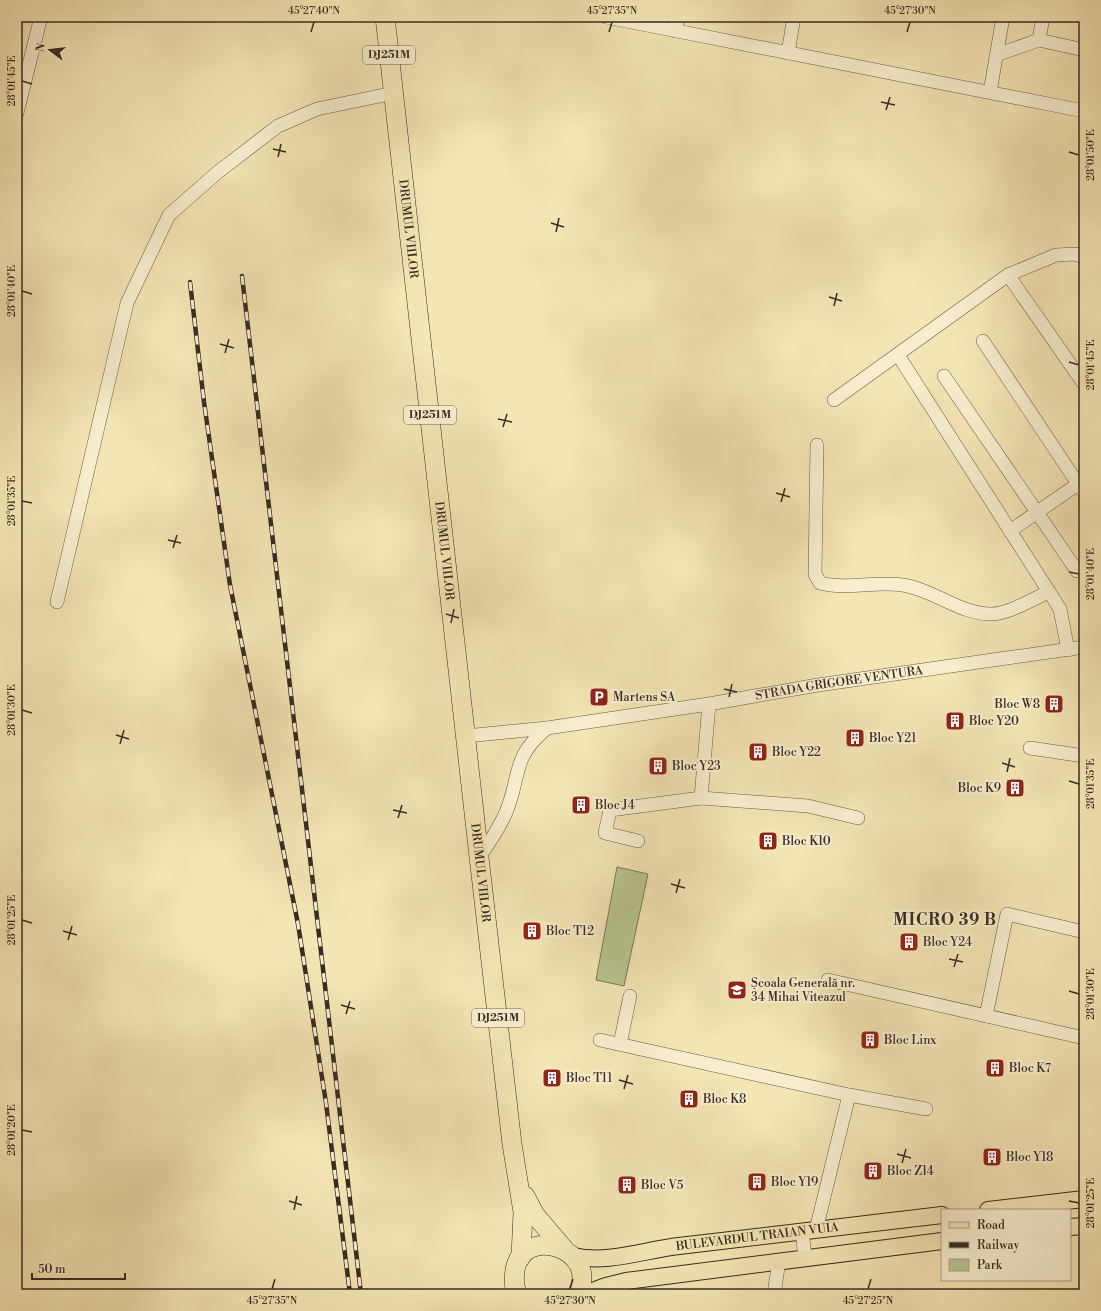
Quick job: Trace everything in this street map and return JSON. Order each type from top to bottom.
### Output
[{"type":"highway","name":"DRUMUL VIILOR","points":[[385,17],[512,1144],[524,1225],[521,1257]]},
{"type":"highway","name":"DRUMUL VIILOR","points":[[518,1179],[535,1215],[569,1253]]},
{"type":"highway","points":[[521,1257],[530,1249],[541,1245],[553,1245],[569,1253]]},
{"type":"highway","name":"DJ251M","points":[[569,1253],[580,1267],[582,1278],[578,1294]]},
{"type":"highway","name":"DJ251M","points":[[518,1294],[514,1279],[515,1267],[521,1257]]},
{"type":"main road","points":[[997,1209],[1084,1199]]},
{"type":"main road","name":"BULEVARDUL TRAIAN VUIA","points":[[569,1253],[588,1260],[603,1259],[670,1247],[941,1215]]},
{"type":"main road","points":[[1071,1228],[1084,1226]]},
{"type":"main road","points":[[585,1294],[606,1286],[626,1281],[941,1241]]},
{"type":"street","points":[[17,113],[41,17]]},
{"type":"street","points":[[606,17],[1084,111]]},
{"type":"street","points":[[675,31],[678,17]]},
{"type":"street","points":[[788,53],[794,17]]},
{"type":"street","points":[[990,92],[1003,17]]},
{"type":"street","points":[[1039,40],[1043,17]]},
{"type":"street","points":[[996,55],[1039,40],[1084,50]]},
{"type":"street","points":[[57,602],[127,303],[169,215],[218,172],[278,126],[317,109],[394,93]]},
{"type":"street","points":[[834,400],[1008,275],[1056,255],[1075,254],[1084,257]]},
{"type":"street","points":[[1008,275],[1084,384]]},
{"type":"street","points":[[983,341],[1081,488],[1037,512],[1010,532]]},
{"type":"street","points":[[898,355],[1060,609],[1068,650]]},
{"type":"street","points":[[944,376],[1077,571]]},
{"type":"street","points":[[817,445],[815,574],[820,583],[830,586],[903,585],[975,612],[992,614],[1008,610],[1049,592]]},
{"type":"street","name":"STRADA GRIGORE VENTURA","points":[[466,736],[547,728],[709,704],[818,685],[1084,647]]},
{"type":"street","points":[[701,798],[709,704]]},
{"type":"street","points":[[479,857],[501,826],[524,751],[533,739],[547,728]]},
{"type":"street","points":[[1030,748],[1084,756]]},
{"type":"street","points":[[638,841],[605,833],[610,810],[701,798],[808,806],[858,818]]},
{"type":"street","points":[[986,1016],[1007,914],[1084,932]]},
{"type":"street","points":[[828,980],[1084,1038]]},
{"type":"street","points":[[620,1044],[630,996]]},
{"type":"street","points":[[600,1040],[849,1095],[926,1110]]},
{"type":"street","points":[[805,1258],[809,1230],[849,1095]]},
{"type":"street","points":[[774,1294],[779,1261]]},
{"type":"green space","points":[[617,867],[648,874],[624,986],[596,980]]},
{"type":"railway","points":[[242,276],[361,1294]]},
{"type":"railway","points":[[190,282],[204,402],[230,585],[298,924],[326,1103],[350,1294]]},
{"type":"place","name":"Martens SA","points":[[599,697]]},
{"type":"place","name":"Bloc W8","points":[[1054,704]]},
{"type":"place","name":"Bloc Y20","points":[[955,721]]},
{"type":"place","name":"Bloc Y21","points":[[855,738]]},
{"type":"place","name":"Bloc Y22","points":[[758,752]]},
{"type":"place","name":"Bloc Y23","points":[[658,766]]},
{"type":"place","name":"Bloc K9","points":[[1015,788]]},
{"type":"place","name":"Bloc J4","points":[[581,805]]},
{"type":"place","name":"Bloc K10","points":[[768,841]]},
{"type":"place","name":"Bloc T12","points":[[532,931]]},
{"type":"place","name":"Bloc Y24","points":[[909,942]]},
{"type":"place","name":"Școala Generală nr. 34 Mihai Viteazul","points":[[737,990]]},
{"type":"place","name":"Bloc Linx","points":[[870,1040]]},
{"type":"place","name":"Bloc K7","points":[[995,1068]]},
{"type":"place","name":"Bloc T11","points":[[552,1078]]},
{"type":"place","name":"Bloc K8","points":[[689,1099]]},
{"type":"place","name":"Bloc Y18","points":[[992,1157]]},
{"type":"place","name":"Bloc Z14","points":[[873,1171]]},
{"type":"place","name":"Bloc Y19","points":[[757,1182]]},
{"type":"place","name":"Bloc V5","points":[[627,1185]]},
{"type":"district","name":"MICRO 39 B","points":[[945,920]]}]
